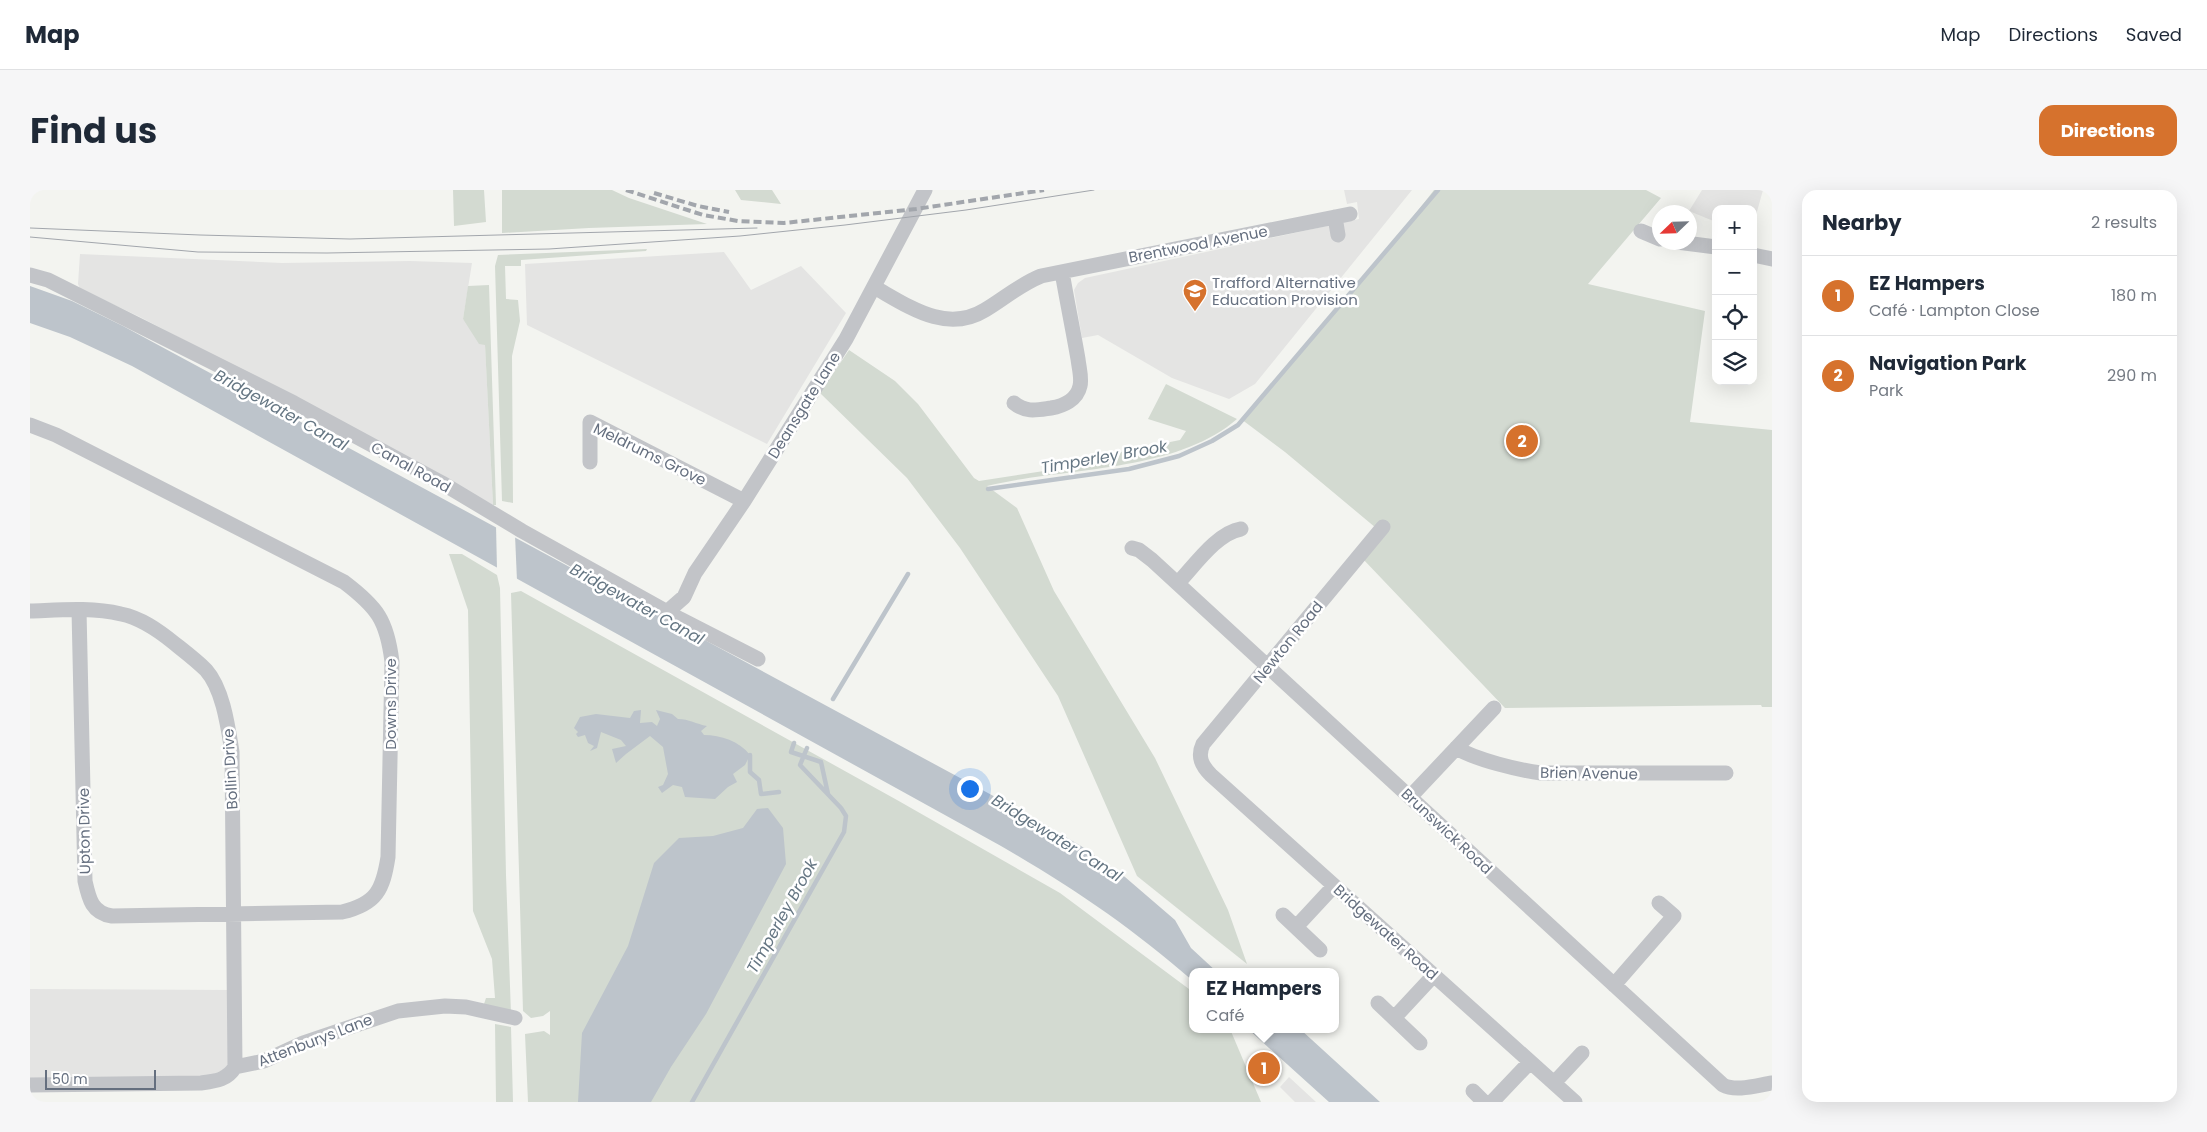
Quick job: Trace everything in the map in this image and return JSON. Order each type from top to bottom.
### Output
[{"type":"street","name":"Deansgate Lane","points":[[668,611],[684,598],[695,573],[744,501],[846,339],[925,190]]},
{"type":"street","name":"Brentwood Avenue","points":[[874,287],[927,316],[954,320],[979,314],[1025,283],[1041,276],[1342,215],[1338,235]]},
{"type":"street","points":[[1641,231],[1652,236]]},
{"type":"street","points":[[1697,245],[1712,246]]},
{"type":"street","points":[[1757,256],[1772,259]]},
{"type":"street","points":[[1014,403],[1019,408],[1029,410],[1059,406],[1072,400],[1080,388],[1078,357],[1062,272]]},
{"type":"street","name":"Canal Road","points":[[30,275],[48,280],[294,404],[442,483],[522,531],[758,659]]},
{"type":"street","name":"Meldrums Grove","points":[[590,462],[590,422],[744,501]]},
{"type":"street","name":"Downs Drive","points":[[30,425],[56,435],[344,582],[366,598],[381,619],[386,631],[392,662],[388,857],[384,880],[376,895],[367,903],[342,912],[234,914]]},
{"type":"street","name":"Newton Road","points":[[1200,760],[1203,744],[1383,527]]},
{"type":"street","points":[[1178,583],[1222,537],[1232,531],[1241,529]]},
{"type":"street","name":"Brunswick Road","points":[[1132,548],[1145,554],[1269,665],[1723,1085],[1728,1088],[1737,1088],[1772,1083]]},
{"type":"street","name":"Upton Drive","points":[[79,610],[85,881],[91,903],[96,910],[112,916],[234,914]]},
{"type":"street","name":"Bollin Drive","points":[[30,611],[106,611],[138,619],[160,632],[198,662],[211,678],[225,712],[232,752],[235,1067]]},
{"type":"street","points":[[1410,797],[1494,708]]},
{"type":"street","name":"Brien Avenue","points":[[1456,748],[1527,772],[1726,773]]},
{"type":"street","name":"Bridgewater Road","points":[[1200,760],[1211,775],[1575,1102]]},
{"type":"street","points":[[1296,927],[1334,886]]},
{"type":"street","points":[[1614,985],[1674,916],[1659,903]]},
{"type":"street","points":[[1283,915],[1320,950]]},
{"type":"street","points":[[1394,1018],[1434,974]]},
{"type":"street","points":[[1378,1003],[1420,1043]]},
{"type":"street","name":"Attenburys Lane","points":[[30,1085],[202,1083],[219,1080],[230,1074],[235,1067],[264,1062],[303,1043],[398,1011],[445,1006],[466,1007],[515,1018]]},
{"type":"street","points":[[1554,1083],[1582,1053]]},
{"type":"street","points":[[1492,1102],[1530,1062]]},
{"type":"shaded area","points":[[453,190],[484,190],[486,222],[454,226]]},
{"type":"shaded area","points":[[502,190],[612,190],[629,198],[707,224],[502,233]]},
{"type":"shaded area","points":[[735,190],[772,190],[781,204],[741,200]]},
{"type":"shaded area","name":"Trafford Alternative Education Provision","points":[[1344,190],[1412,190],[1255,384],[1229,399],[1172,378],[1098,335],[1082,338],[1074,290],[1078,283],[1085,278],[1359,219],[1357,202],[1347,204]]},
{"type":"shaded area","points":[[1434,190],[1646,190],[1661,198],[1655,205],[1652,205],[1652,209],[1588,284],[1705,311],[1690,422],[1772,430],[1772,707],[1762,707],[1761,705],[1505,708],[1362,558],[1382,533],[1285,452],[1241,419],[1402,231]]},
{"type":"shaded area","points":[[1702,190],[1763,190],[1757,212],[1757,205],[1712,205],[1712,220],[1697,214],[1697,205],[1693,205]]},
{"type":"shaded area","points":[[647,249],[646,251],[521,260],[521,266],[505,266],[506,299],[518,300],[520,321],[512,356],[513,503],[502,501],[495,266],[498,255]]},
{"type":"shaded area","points":[[724,252],[751,290],[801,266],[846,313],[767,444],[527,325],[525,264]]},
{"type":"shaded area","points":[[80,254],[282,263],[410,261],[472,263],[463,319],[485,344],[493,505],[282,391],[138,316],[80,289],[78,284]]},
{"type":"shaded area","points":[[489,285],[496,505],[493,505],[485,345],[479,344],[463,319],[468,286]]},
{"type":"shaded area","points":[[849,350],[895,381],[918,404],[974,478],[979,481],[1116,460],[1121,452],[1180,440],[1186,431],[1148,419],[1166,384],[1237,419],[1212,437],[1183,450],[1151,459],[1118,466],[987,486],[1017,508],[1054,591],[1155,758],[1228,910],[1247,964],[1137,876],[1058,696],[960,548],[907,478],[820,393]]},
{"type":"shaded area","points":[[449,554],[462,554],[497,575],[500,588],[511,1014],[483,1007],[486,998],[495,998],[492,959],[473,911],[468,610]]},
{"type":"shaded area","points":[[521,591],[1060,893],[1189,989],[1189,1033],[1232,1033],[1261,1102],[528,1102],[525,1034],[544,1031],[550,1035],[550,1011],[543,1016],[531,1018],[523,1011],[511,593]]},
{"type":"shaded area","points":[[30,989],[232,990],[228,1068],[199,1080],[30,1079]]},
{"type":"shaded area","points":[[495,1024],[511,1027],[513,1102],[496,1102]]},
{"type":"shaded area","points":[[1289,1077],[1316,1102],[1295,1102],[1280,1087]]},
{"type":"water","name":"Bridgewater Canal","points":[[30,286],[72,301],[123,326],[1025,813],[1081,846],[1125,877],[1175,920],[1191,948],[1213,968],[1189,968],[1189,978],[1124,925],[1001,846],[132,366],[70,337],[30,323]]},
{"type":"water","points":[[641,710],[640,723],[652,722],[657,726],[660,719],[656,710],[672,714],[678,719],[707,726],[701,731],[704,735],[717,736],[741,746],[750,755],[745,765],[733,774],[737,782],[728,787],[715,799],[685,797],[682,787],[673,785],[662,793],[658,787],[663,785],[668,774],[663,747],[650,736],[616,763],[612,749],[626,746],[621,740],[601,732],[597,748],[590,751],[594,746],[588,743],[585,735],[578,737],[576,734],[578,732],[574,728],[580,717],[596,714],[630,718],[634,711]]},
{"type":"water","points":[[768,808],[783,828],[786,864],[706,1014],[671,1067],[651,1102],[578,1102],[582,1033],[628,946],[654,863],[679,838],[713,836],[743,828],[757,809]]},
{"type":"water","points":[[1252,1033],[1304,1033],[1380,1102],[1329,1102]]},
{"type":"pier","points":[[496,525],[515,535],[517,581],[497,570]]},
{"type":"waterway","name":"Timperley Brook","points":[[988,489],[1129,469],[1179,456],[1212,441],[1238,425],[1438,190]]},
{"type":"waterway","name":"Timperley Brook","points":[[833,699],[908,574]]},
{"type":"waterway","points":[[794,743],[791,752],[821,762],[828,794]]},
{"type":"waterway","name":"Timperley Brook","points":[[692,1102],[844,832],[846,816],[841,808],[800,765],[807,748]]},
{"type":"waterway","points":[[750,755],[750,772],[759,780],[761,794],[779,792]]},
{"type":"tram line","points":[[30,237],[198,252],[327,253],[549,249],[740,236],[845,225],[966,210],[1094,190]]},
{"type":"tram line","points":[[30,228],[350,239],[757,228]]},
{"type":"railway","points":[[626,190],[703,215],[738,221],[784,223],[916,209],[1044,190]]},
{"type":"railway","points":[[654,193],[698,206],[729,212]]},
{"type":"place","name":"Trafford Alternative Education Provision","points":[[1195,312]]},
{"type":"place","name":"Navigation Park","points":[[1522,441]]},
{"type":"place","name":"EZ Hampers","points":[[1264,1068]]}]
